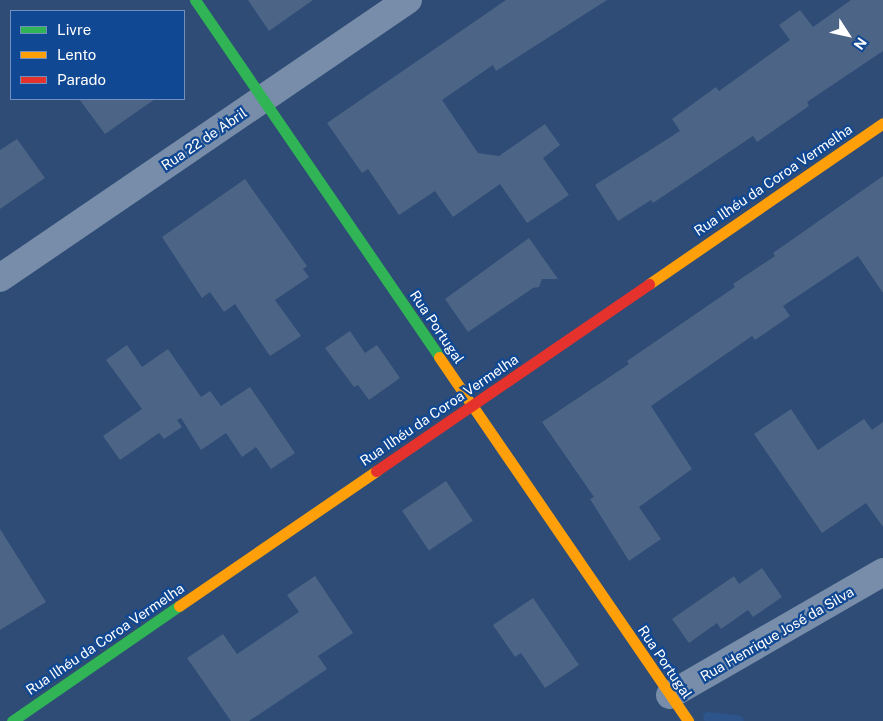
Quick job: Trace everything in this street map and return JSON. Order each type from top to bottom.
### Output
[{"type":"street","name":"Rua Portugal","points":[[194,0],[688,721]]},
{"type":"street","name":"Rua 22 de Abril","points":[[0,278],[408,0]]},
{"type":"street","name":"Rua Ilhéu da Coroa Vermelha","points":[[12,721],[883,123]]},
{"type":"street","name":"Rua Henrique José da Silva","points":[[670,695],[883,572]]},
{"type":"building","points":[[248,0],[313,0],[269,31]]},
{"type":"building","points":[[506,0],[607,0],[496,71],[493,65],[442,100],[478,153],[499,156],[545,124],[560,145],[543,158],[569,195],[527,223],[500,184],[453,217],[435,191],[399,215],[368,169],[362,173],[327,123]]},
{"type":"building","points":[[851,0],[883,0],[883,51],[807,102],[809,106],[757,142],[753,136],[653,203],[651,200],[618,221],[595,185],[680,131],[672,119],[716,87],[719,91],[790,40],[779,25],[800,10],[813,27]]},
{"type":"building","points":[[80,100],[154,100],[105,134]]},
{"type":"building","points":[[17,139],[45,178],[0,209],[0,150]]},
{"type":"building","points":[[883,176],[883,293],[858,256],[783,306],[790,316],[755,340],[752,336],[651,406],[692,469],[639,507],[661,539],[629,561],[590,499],[594,497],[542,422],[629,364],[627,361],[735,287],[733,284],[775,256],[773,253]]},
{"type":"building","points":[[245,179],[307,266],[303,269],[309,277],[275,300],[301,336],[270,356],[235,304],[224,312],[210,292],[202,298],[162,237]]},
{"type":"building","points":[[529,238],[558,279],[542,279],[539,287],[533,288],[468,332],[445,299]]},
{"type":"building","points":[[350,331],[365,353],[377,345],[400,378],[369,400],[358,385],[354,387],[325,348]]},
{"type":"building","points":[[127,345],[142,367],[168,349],[201,397],[210,391],[221,406],[250,387],[295,453],[271,469],[256,447],[242,457],[226,433],[201,450],[181,418],[177,420],[182,427],[164,439],[159,433],[120,460],[103,436],[142,409],[106,360]]},
{"type":"building","points":[[791,409],[818,450],[864,419],[872,430],[883,422],[883,527],[866,503],[822,533],[754,434]]},
{"type":"building","points":[[446,481],[473,521],[429,550],[402,511]]},
{"type":"building","points":[[0,529],[46,602],[0,630]]},
{"type":"building","points":[[762,568],[782,597],[753,617],[748,610],[721,629],[717,623],[689,643],[672,619],[734,576],[739,584]]},
{"type":"building","points":[[315,576],[353,633],[318,656],[327,669],[249,721],[231,721],[187,658],[223,634],[237,654],[299,612],[287,595]]},
{"type":"building","points":[[533,598],[579,665],[545,688],[521,653],[515,657],[493,625]]},
{"type":"waterway","points":[[708,717],[739,721]]},
{"type":"traffic: fast","points":[[195,0],[439,357]]},
{"type":"traffic: fast","points":[[12,721],[179,606]]},
{"type":"traffic: slow","points":[[649,284],[883,123]]},
{"type":"traffic: slow","points":[[439,357],[688,721]]},
{"type":"traffic: slow","points":[[179,606],[376,471]]},
{"type":"traffic: jam","points":[[376,471],[649,284]]}]
